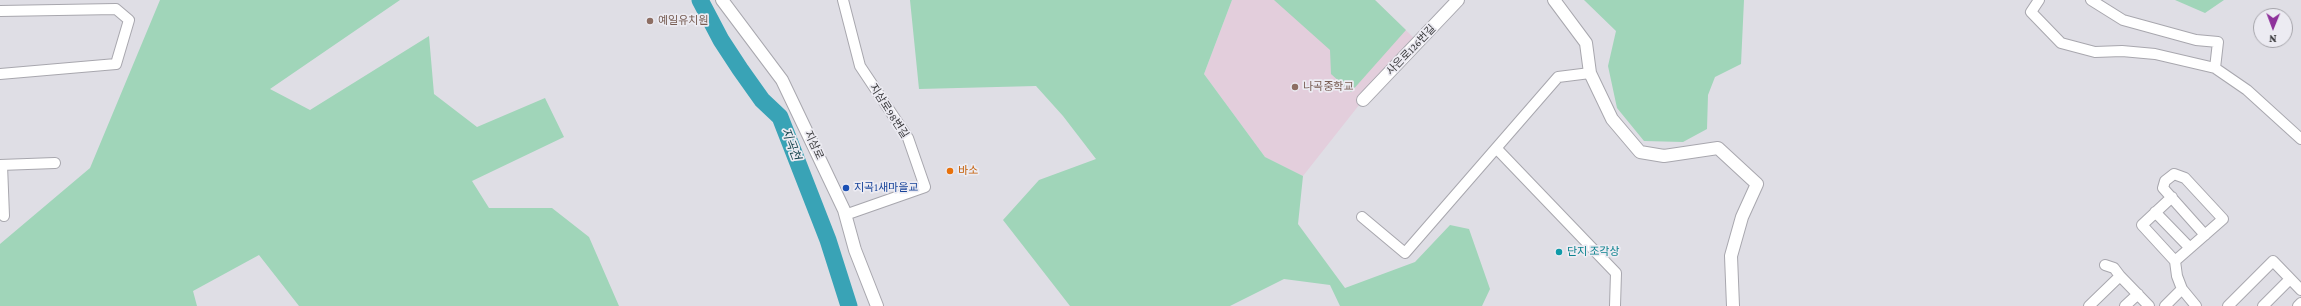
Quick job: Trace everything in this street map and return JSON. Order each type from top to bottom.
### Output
[{"type":"street","name":"지삼로","points":[[722,0],[782,80],[845,214],[855,250],[877,306]]},
{"type":"street","name":"지삼로98번길","points":[[843,0],[860,66],[908,138],[925,187],[845,214]]},
{"type":"street","name":"사은로126번길","points":[[1363,100],[1458,0]]},
{"type":"street","points":[[1554,0],[1586,43],[1590,73],[1612,119],[1640,152],[1664,156],[1718,148],[1757,184],[1742,217],[1731,256],[1732,306]]},
{"type":"street","points":[[2039,0],[2032,12],[2061,43],[2095,52],[2122,51],[2155,54],[2215,68],[2246,90],[2301,139]]},
{"type":"street","points":[[2091,0],[2122,20],[2196,40],[2218,42],[2215,68]]},
{"type":"street","points":[[0,10],[116,10],[129,20],[116,64],[0,74]]},
{"type":"street","points":[[1362,217],[1405,253],[1497,149],[1558,77],[1590,73]]},
{"type":"street","points":[[1497,149],[1616,273],[1615,306]]},
{"type":"street","points":[[4,216],[1,165],[55,163]]},
{"type":"street","points":[[2175,261],[2205,235],[2223,219],[2185,178],[2174,174],[2165,181],[2163,188],[2205,235]]},
{"type":"street","points":[[2172,197],[2142,225],[2175,261],[2177,276],[2182,289],[2196,306]]},
{"type":"street","points":[[2155,212],[2190,248]]},
{"type":"street","points":[[2228,306],[2273,261],[2301,290]]},
{"type":"street","points":[[2105,265],[2114,268],[2148,306]]},
{"type":"street","points":[[2089,306],[2120,276]]},
{"type":"street","points":[[2263,306],[2290,279]]},
{"type":"street","points":[[2164,306],[2182,289]]},
{"type":"street","points":[[2125,306],[2138,294]]},
{"type":"street","points":[[2298,306],[2301,303]]},
{"type":"shaded area","name":"나곡중학교","points":[[1232,0],[1375,0],[1418,42],[1363,100],[1303,176],[1265,157],[1204,74]]},
{"type":"green space","points":[[160,0],[400,0],[270,89],[310,110],[429,36],[434,94],[477,127],[545,98],[564,137],[472,181],[489,208],[552,208],[589,237],[619,306],[299,306],[259,255],[193,291],[197,306],[0,306],[0,244],[90,168]]},
{"type":"green space","points":[[910,0],[1232,0],[1204,74],[1265,157],[1303,176],[1298,224],[1345,288],[1415,262],[1450,225],[1469,229],[1490,289],[1482,306],[1340,306],[1330,285],[1284,279],[1230,306],[1070,306],[1003,220],[1039,180],[1096,159],[1063,116],[1036,86],[919,89]]},
{"type":"green space","points":[[1274,0],[1375,0],[1406,30],[1351,92],[1331,74],[1330,50]]},
{"type":"green space","points":[[1584,0],[1744,0],[1741,64],[1715,77],[1708,95],[1707,129],[1683,142],[1644,141],[1617,108],[1608,66],[1616,31]]},
{"type":"green space","points":[[2175,0],[2224,0],[2205,13]]},
{"type":"waterway","name":"지곡천","points":[[700,0],[721,40],[740,69],[762,100],[780,117],[828,240],[849,306]]},
{"type":"place","name":"예일유치원","points":[[650,21]]},
{"type":"place","name":"나곡중학교","points":[[1295,87]]},
{"type":"place","name":"바소","points":[[950,171]]},
{"type":"place","name":"지곡1새마을교","points":[[846,188]]},
{"type":"place","name":"단지 조각상","points":[[1559,252]]}]
